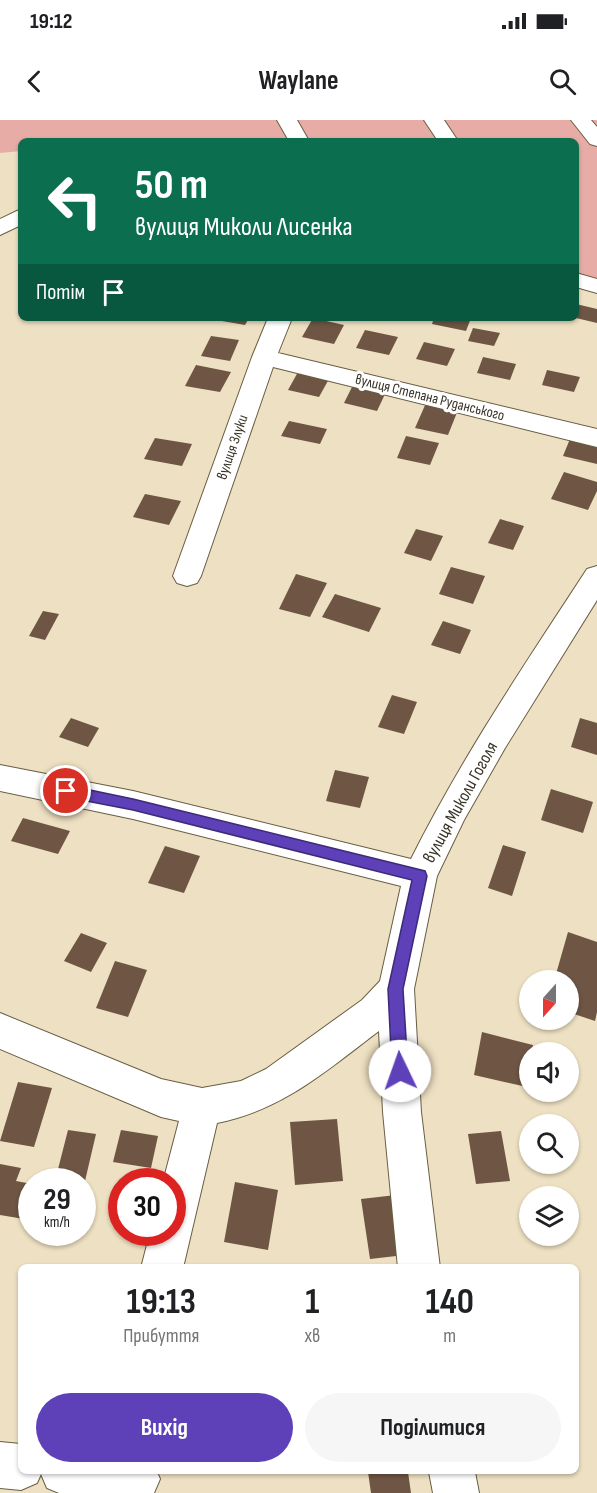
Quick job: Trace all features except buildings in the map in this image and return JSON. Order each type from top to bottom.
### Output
[{"type":"street","points":[[287,120],[297,138]]},
{"type":"street","points":[[434,120],[446,138]]},
{"type":"street","points":[[581,120],[597,140]]},
{"type":"street","points":[[0,228],[18,218]]},
{"type":"street","points":[[579,281],[597,286]]},
{"type":"street","name":"вулиця Злуки","points":[[187,576],[279,321]]},
{"type":"street","name":"вулиця Степана Руданського","points":[[264,357],[597,438]]},
{"type":"street","name":"вулиця Миколи Гоголя","points":[[418,1264],[402,1112],[396,989],[420,876],[451,812],[494,739],[597,576]]},
{"type":"street","points":[[0,778],[133,805],[420,876]]},
{"type":"street","points":[[0,1031],[161,1098],[202,1107],[244,1099],[280,1082],[375,1012],[396,989]]},
{"type":"street","points":[[186,1170],[202,1107]]},
{"type":"street","points":[[163,1264],[168,1246]]},
{"type":"street","points":[[0,1465],[18,1467]]},
{"type":"street","points":[[79,1474],[137,1481]]},
{"type":"street","points":[[452,1474],[456,1493]]},
{"type":"shaded area","points":[[0,120],[597,120],[597,282],[579,278],[579,138],[18,138],[18,151],[0,153]]},
{"type":"route","points":[[66,791],[133,805],[420,876],[396,989],[400,1071]]}]
